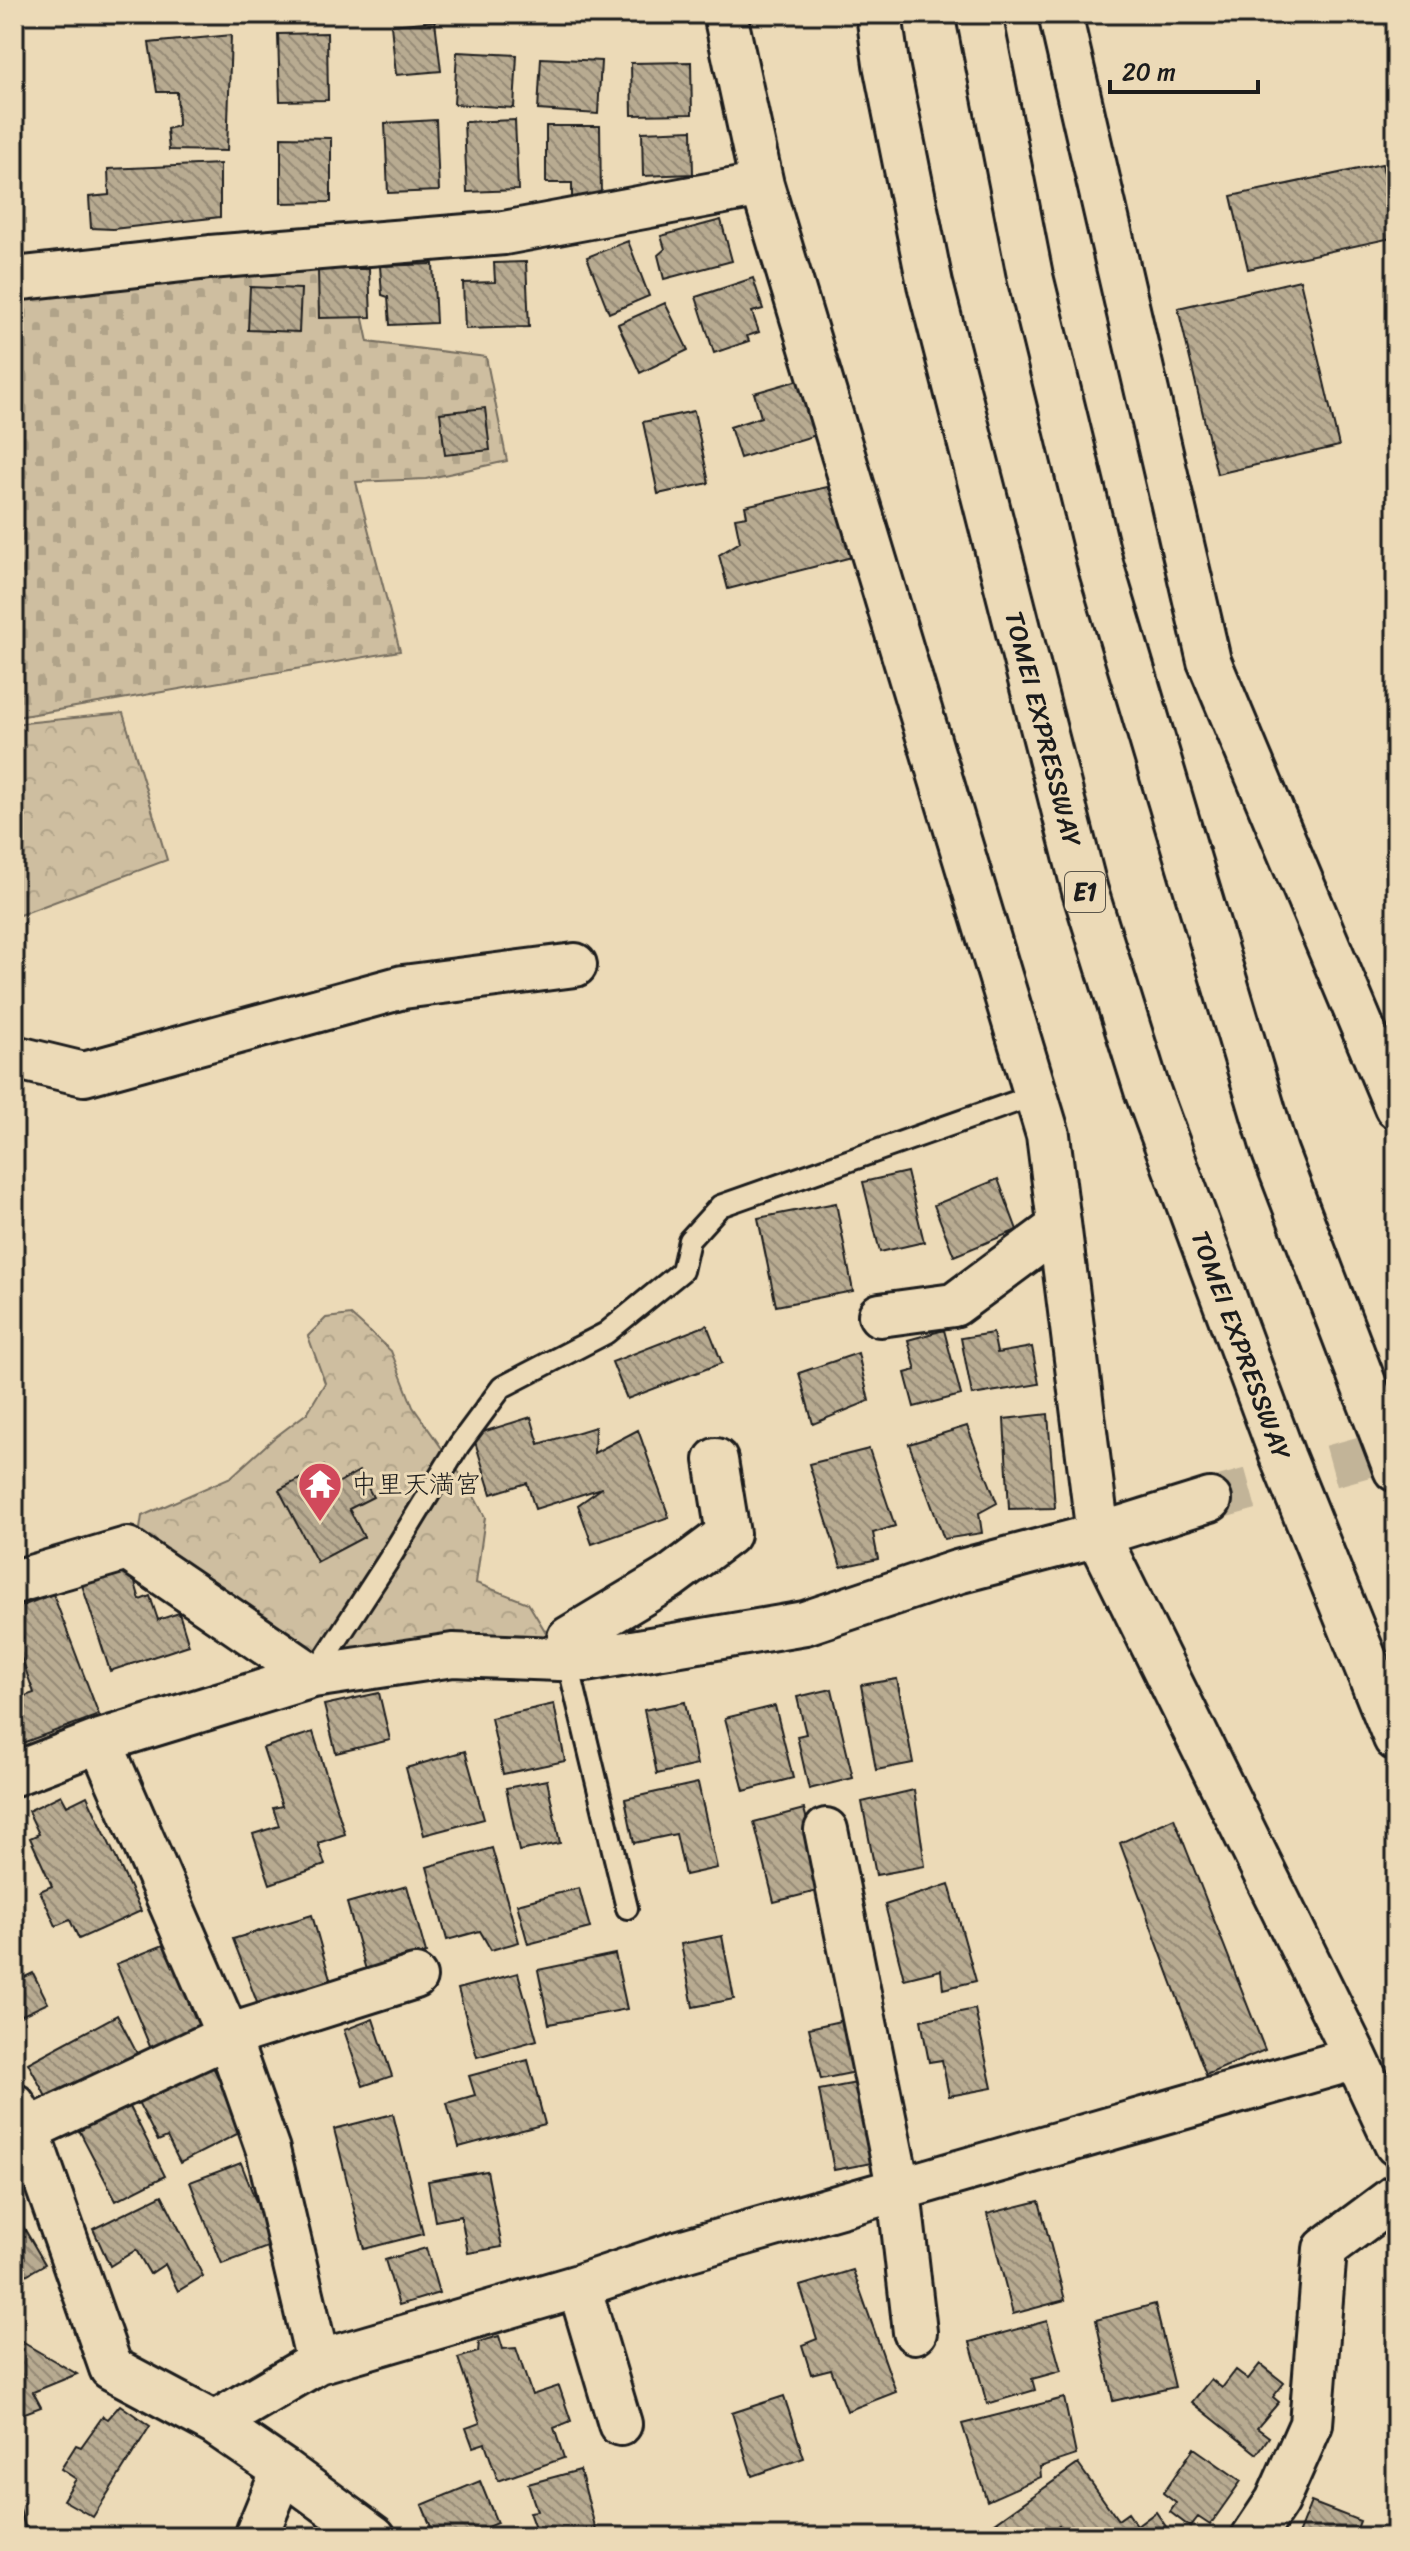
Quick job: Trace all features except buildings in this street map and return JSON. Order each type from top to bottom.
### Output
[{"type":"highway","name":"TOMEI EXPRESSWAY","points":[[879,14],[886,64],[930,284],[1085,891],[1147,1090],[1283,1458],[1396,1738]]},
{"type":"highway","points":[[979,14],[1030,276],[1101,567],[1275,1152],[1396,1469]]},
{"type":"street","points":[[725,14],[762,185],[1048,1135],[1098,1535],[1396,2144]]},
{"type":"street","points":[[1060,14],[1209,661],[1396,1107]]},
{"type":"street","points":[[14,279],[210,257],[504,233],[762,185]]},
{"type":"street","points":[[14,1057],[84,1074],[403,987],[575,965]]},
{"type":"street","points":[[880,1315],[954,1305],[1059,1227]]},
{"type":"street","points":[[567,1659],[569,1638],[669,1578],[728,1534],[716,1460]]},
{"type":"street","points":[[14,1774],[100,1741],[313,1676],[453,1655],[585,1660],[805,1623],[957,1572],[1098,1535],[1210,1500]]},
{"type":"street","points":[[14,1582],[127,1549],[313,1676]]},
{"type":"street","points":[[100,1741],[228,2036],[268,2150],[318,2362]]},
{"type":"street","points":[[826,1830],[899,2191],[915,2332]]},
{"type":"street","points":[[374,2537],[214,2423],[111,2368],[18,2123],[228,2036],[415,1977]]},
{"type":"street","points":[[214,2423],[318,2362],[579,2286],[680,2252],[1356,2058]]},
{"type":"street","points":[[1253,2537],[1277,2501],[1311,2424],[1325,2249],[1396,2196]]},
{"type":"street","points":[[579,2286],[620,2424]]},
{"type":"street","points":[[259,2537],[258,2531],[283,2470]]},
{"type":"lane","points":[[313,1676],[459,1445],[502,1387],[606,1333],[682,1271],[689,1240],[720,1206],[1035,1095]]},
{"type":"lane","points":[[567,1659],[627,1908]]},
{"type":"green space","points":[[226,257],[352,267],[368,342],[486,357],[507,461],[426,479],[356,482],[400,651],[17,717],[14,706],[14,273]]},
{"type":"green space","points":[[123,713],[167,860],[14,917],[14,724]]},
{"type":"green space","points":[[351,1315],[391,1351],[413,1407],[469,1487],[485,1517],[476,1583],[528,1603],[550,1639],[317,1664],[136,1555],[142,1516],[231,1477],[307,1413],[325,1383],[308,1336],[326,1318]]},
{"type":"tunnel","points":[[1210,1500],[1396,1448]]},
{"type":"place","name":"中里天満宮","points":[[320,1523]]}]
